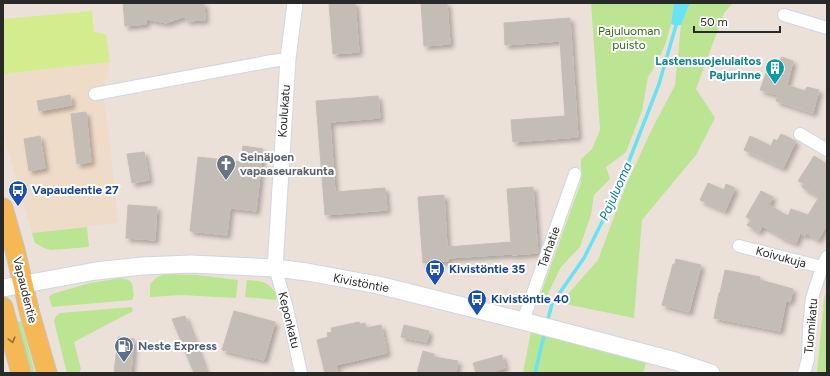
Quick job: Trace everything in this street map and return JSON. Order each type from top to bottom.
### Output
[{"type":"main road","name":"Vapaudentie","points":[[3,208],[15,250],[30,314],[47,373]]},
{"type":"main road","name":"Kivistöntie","points":[[3,288],[96,271],[142,266],[191,264],[275,268],[307,272],[378,285],[529,322],[675,361],[711,373]]},
{"type":"main road","name":"Vapaudentie","points":[[3,307],[21,373]]},
{"type":"street","name":"Koulukatu","points":[[275,268],[288,59],[295,3]]},
{"type":"street","points":[[784,15],[823,27]]},
{"type":"street","points":[[95,94],[288,59]]},
{"type":"street","points":[[800,134],[827,150]]},
{"type":"street","name":"Tarhatie","points":[[529,322],[575,174]]},
{"type":"street","name":"Koivukuja","points":[[739,246],[824,262]]},
{"type":"street","name":"Tuomikatu","points":[[804,373],[808,359],[812,298],[824,262]]},
{"type":"street","name":"Keponkatu","points":[[275,268],[287,308],[301,373]]},
{"type":"shaded area","points":[[110,62],[103,92],[110,142],[118,223],[32,233],[3,133],[3,74]]},
{"type":"green space","name":"Pajuluoman puisto","points":[[591,3],[674,3],[671,24],[666,42],[657,63],[648,77],[642,111],[626,152],[606,167],[610,179],[594,195],[591,215],[580,247],[561,267],[545,300],[539,299],[581,182],[581,159],[592,149],[600,130]]},
{"type":"green space","points":[[690,3],[733,3],[724,13],[696,89],[715,118],[696,155],[642,220],[634,318],[560,303],[598,260],[626,185],[651,131],[675,85],[681,25]]},
{"type":"green space","points":[[92,11],[94,32],[106,34],[110,62],[3,74],[3,19]]},
{"type":"green space","points":[[87,227],[89,247],[51,250],[35,243],[32,233]]},
{"type":"green space","points":[[164,274],[197,275],[238,280],[236,298],[181,295],[150,297],[150,284],[156,278]]},
{"type":"green space","points":[[121,278],[129,280],[132,283],[134,294],[132,300],[52,307],[49,297],[52,294],[90,283]]},
{"type":"green space","points":[[247,280],[261,281],[270,286],[277,294],[276,300],[245,297]]},
{"type":"green space","points":[[827,291],[827,373],[817,373],[824,298]]},
{"type":"green space","points":[[132,307],[133,311],[74,342],[81,369],[79,373],[67,373],[54,321],[56,316],[60,313]]},
{"type":"green space","points":[[21,321],[35,373],[28,373],[15,322]]},
{"type":"green space","points":[[531,331],[647,360],[643,373],[523,373]]},
{"type":"water","points":[[674,3],[690,3],[681,25],[676,26],[671,24]]},
{"type":"building","points":[[123,3],[204,3],[205,20],[186,21],[185,16],[166,23],[146,19],[146,24],[125,26]]},
{"type":"building","points":[[329,3],[355,3],[359,52],[333,54]]},
{"type":"building","points":[[421,3],[447,3],[450,44],[424,46]]},
{"type":"building","points":[[570,18],[578,137],[513,142],[511,120],[565,116],[560,41],[505,45],[504,23]]},
{"type":"building","name":"Lastensuojelulaitos Pajurinne","points":[[782,57],[793,61],[787,85],[805,91],[807,87],[819,90],[813,113],[776,101],[778,95],[760,90],[771,60],[779,62]]},
{"type":"building","points":[[70,95],[72,105],[39,111],[37,101]]},
{"type":"building","points":[[378,96],[380,118],[330,122],[335,192],[385,188],[387,210],[325,215],[316,101]]},
{"type":"building","points":[[86,112],[91,162],[77,164],[71,114]]},
{"type":"building","points":[[781,134],[796,141],[783,168],[744,150],[750,136],[771,146],[774,139],[777,141]]},
{"type":"building","points":[[40,136],[45,168],[29,171],[24,139]]},
{"type":"building","points":[[243,146],[263,149],[256,211],[230,208],[227,235],[190,231],[198,157],[241,162]]},
{"type":"building","points":[[144,152],[149,180],[132,183],[127,154]]},
{"type":"building","points":[[814,156],[827,164],[827,225],[818,240],[806,233],[805,236],[800,233],[796,243],[780,237],[781,236],[762,226],[759,232],[747,225],[751,220],[746,217],[761,191],[773,197],[769,205],[788,216],[791,209],[808,215],[819,197],[802,187],[804,183],[798,181]]},
{"type":"building","points":[[708,183],[724,190],[726,184],[735,188],[725,211],[700,200]]},
{"type":"building","points":[[533,187],[538,253],[448,258],[448,261],[423,263],[418,197],[444,195],[447,247],[511,242],[507,189]]},
{"type":"building","points":[[128,205],[157,207],[155,240],[126,238]]},
{"type":"building","points":[[676,259],[701,265],[689,312],[662,305],[673,264],[675,264]]},
{"type":"building","points":[[725,270],[760,277],[760,280],[793,289],[790,302],[786,300],[780,331],[714,318]]},
{"type":"building","points":[[234,311],[275,322],[264,360],[222,350]]},
{"type":"building","points":[[185,316],[206,373],[194,373],[172,319]]},
{"type":"building","points":[[359,322],[360,324],[365,323],[366,328],[381,325],[387,353],[336,365],[338,373],[325,373],[317,340],[328,337],[327,333],[332,332],[331,328]]},
{"type":"building","points":[[404,325],[429,331],[427,342],[401,337]]},
{"type":"building","points":[[118,337],[134,339],[131,373],[114,373]]},
{"type":"building","points":[[423,351],[434,354],[434,357],[458,361],[456,373],[417,373]]},
{"type":"building","points":[[502,355],[505,368],[490,373],[476,373],[473,363]]},
{"type":"waterway","name":"Pajuluoma","points":[[547,323],[552,304],[584,258],[617,192],[659,84],[677,22]]},
{"type":"waterway","name":"Pajuluoma","points":[[535,373],[545,331]]},
{"type":"place","name":"Lastensuojelulaitos Pajurinne","points":[[775,85]]},
{"type":"place","name":"Seinäjoen vapaaseurakunta","points":[[226,181]]},
{"type":"place","name":"Vapaudentie 27","points":[[18,207]]},
{"type":"place","name":"Kivistöntie 35","points":[[435,286]]},
{"type":"place","name":"Kivistöntie 40","points":[[477,316]]},
{"type":"place","name":"Neste Express","points":[[124,363]]}]
